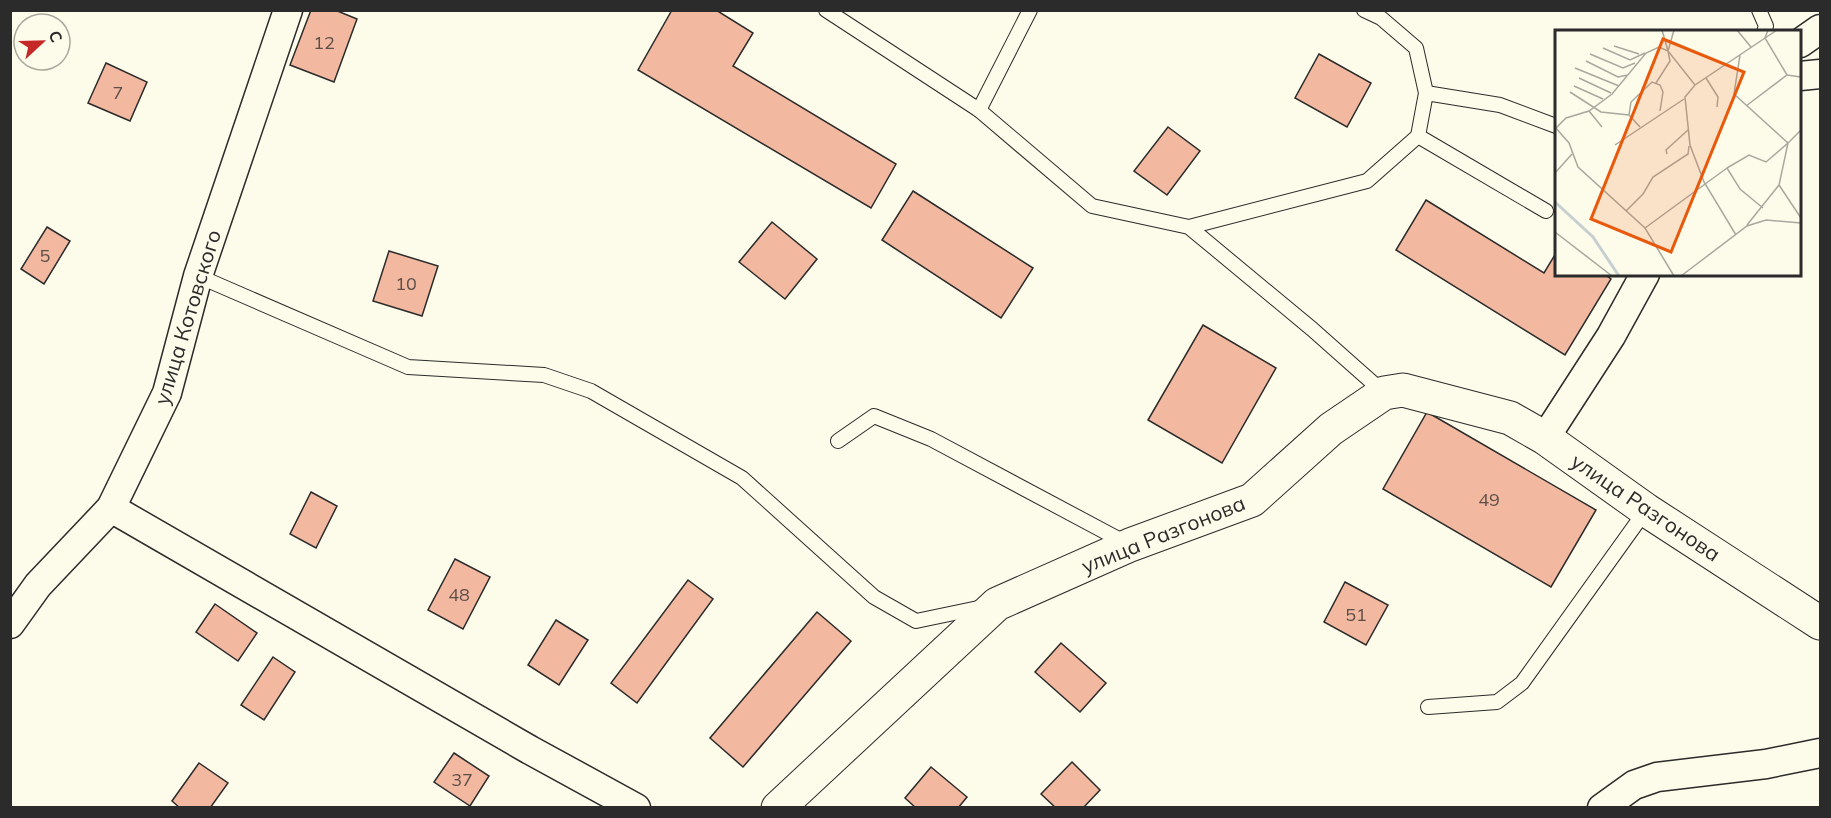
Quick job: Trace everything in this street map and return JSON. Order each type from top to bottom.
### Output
[{"type":"street","name":"улица Котовского","points":[[10,624],[38,585],[111,508],[167,393],[198,276],[288,10]]},
{"type":"street","points":[[1801,42],[1821,29]]},
{"type":"street","points":[[1801,76],[1821,74]]},
{"type":"street","points":[[1545,438],[1611,336],[1643,276]]},
{"type":"street","name":"улица Разгонова","points":[[778,807],[997,604],[1130,545],[1251,500],[1331,429],[1384,393],[1404,390],[1510,418],[1545,438],[1646,510],[1821,623]]},
{"type":"street","points":[[111,508],[530,750],[636,807]]},
{"type":"street","points":[[1602,807],[1634,785],[1658,777],[1766,764],[1821,753]]},
{"type":"lane","points":[[826,10],[979,110],[1092,206],[1189,227],[1368,181],[1418,136],[1426,93],[1416,48],[1381,18],[1364,10]]},
{"type":"lane","points":[[979,110],[1030,10]]},
{"type":"lane","points":[[1759,10],[1766,27],[1765,30]]},
{"type":"lane","points":[[1426,93],[1500,105],[1555,125]]},
{"type":"lane","points":[[1418,136],[1546,211]]},
{"type":"lane","points":[[1189,227],[1312,329],[1384,393]]},
{"type":"lane","points":[[198,276],[408,368],[544,375],[591,391],[742,478],[874,597],[916,621],[997,604]]},
{"type":"lane","points":[[838,441],[874,416],[932,439],[1130,545]]},
{"type":"lane","points":[[1428,706],[1497,702],[1522,683],[1646,510]]},
{"type":"building","points":[[311,10],[335,10],[357,19],[334,82],[290,65]]},
{"type":"building","points":[[672,10],[716,10],[753,33],[733,66],[896,164],[871,208],[638,70]]},
{"type":"building","points":[[1319,54],[1371,83],[1347,127],[1295,98]]},
{"type":"building","points":[[106,63],[147,82],[130,121],[88,103]]},
{"type":"building","points":[[1168,127],[1200,151],[1167,195],[1134,171]]},
{"type":"building","points":[[913,191],[1033,268],[1001,318],[882,240]]},
{"type":"building","points":[[1426,200],[1544,273],[1555,255],[1555,276],[1607,276],[1611,279],[1565,355],[1396,250]]},
{"type":"building","points":[[772,222],[817,259],[785,299],[739,262]]},
{"type":"building","points":[[47,227],[70,241],[44,284],[21,269]]},
{"type":"building","points":[[389,251],[438,266],[422,316],[373,301]]},
{"type":"building","points":[[1203,325],[1276,368],[1222,463],[1148,420]]},
{"type":"building","points":[[1427,412],[1596,510],[1551,587],[1383,489]]},
{"type":"building","points":[[311,492],[337,506],[316,548],[290,534]]},
{"type":"building","points":[[455,559],[490,577],[463,629],[428,610]]},
{"type":"building","points":[[688,580],[713,599],[637,703],[611,683]]},
{"type":"building","points":[[1345,582],[1388,605],[1366,645],[1324,622]]},
{"type":"building","points":[[215,604],[257,633],[238,661],[196,632]]},
{"type":"building","points":[[817,612],[851,641],[743,767],[710,738]]},
{"type":"building","points":[[556,620],[588,640],[559,685],[528,665]]},
{"type":"building","points":[[1061,643],[1106,683],[1080,712],[1035,672]]},
{"type":"building","points":[[273,657],[295,672],[264,720],[241,705]]},
{"type":"building","points":[[454,753],[489,776],[470,806],[434,782]]},
{"type":"building","points":[[1072,762],[1100,790],[1083,808],[1056,808],[1041,794]]},
{"type":"building","points":[[199,763],[228,783],[210,808],[180,808],[172,801]]},
{"type":"building","points":[[931,767],[967,797],[958,808],[916,808],[905,798]]}]
